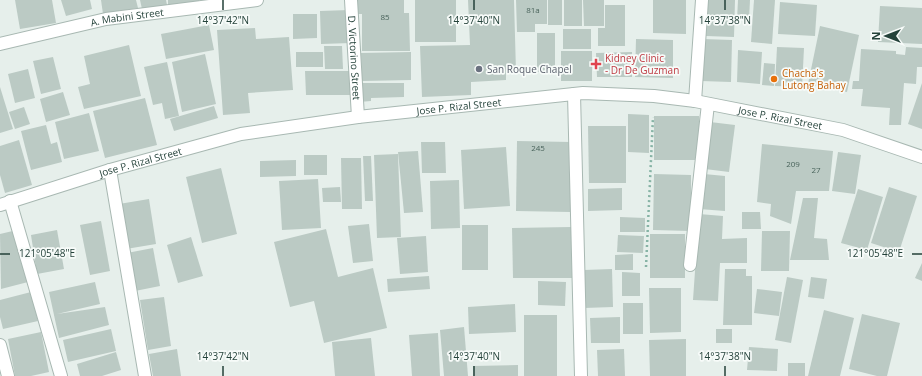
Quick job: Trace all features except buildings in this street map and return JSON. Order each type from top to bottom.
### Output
[{"type":"street","name":"A. Mabini Street","points":[[0,44],[106,19],[257,0]]},
{"type":"street","name":"D. Victorino Street","points":[[351,0],[358,117]]},
{"type":"street","points":[[695,101],[702,0]]},
{"type":"street","name":"Jose P. Rizal Street","points":[[5,203],[110,170],[241,134],[358,117],[574,94],[654,96],[695,101],[843,130],[922,157]]},
{"type":"street","points":[[574,94],[581,376]]},
{"type":"street","points":[[690,265],[708,104]]},
{"type":"street","points":[[110,170],[145,376]]},
{"type":"street","points":[[5,203],[61,376]]},
{"type":"street","points":[[0,345],[8,376]]},
{"type":"path","points":[[646,267],[654,96]]},
{"type":"place","name":"Kidney Clinic - Dr De Guzman","points":[[596,64]]},
{"type":"place","name":"San Roque Chapel","points":[[479,69]]},
{"type":"place","name":"Chacha's Lutong Bahay","points":[[774,79]]}]
